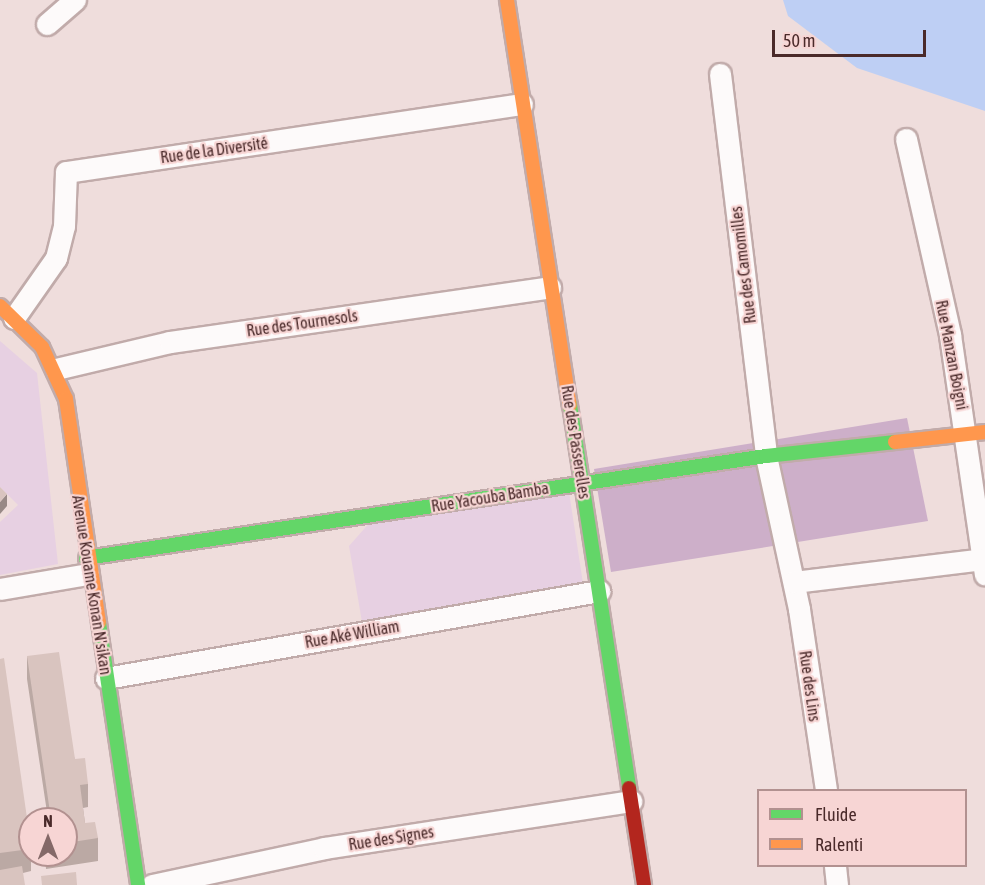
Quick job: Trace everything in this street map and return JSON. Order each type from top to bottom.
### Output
[{"type":"street","points":[[47,24],[75,0]]},
{"type":"street","name":"Rue des Passerelles","points":[[507,0],[644,885]]},
{"type":"street","name":"Rue des Camomilles","points":[[720,74],[766,456],[794,582]]},
{"type":"street","name":"Rue de la Diversité","points":[[7,312],[56,258],[64,226],[66,172],[522,104]]},
{"type":"street","name":"Rue Manzan Boigni","points":[[906,139],[976,433],[984,566]]},
{"type":"street","name":"Rue des Tournesols","points":[[56,369],[170,342],[550,287]]},
{"type":"street","name":"Avenue Kouame Konan N'sikan","points":[[7,312],[56,369],[66,399],[87,566],[138,885]]},
{"type":"street","name":"Rue Yacouba Bamba","points":[[87,566],[582,483],[766,456],[976,433]]},
{"type":"street","points":[[0,589],[87,566]]},
{"type":"street","points":[[794,582],[984,566]]},
{"type":"street","name":"Rue des Lins","points":[[794,582],[826,789]]},
{"type":"street","name":"Rue Aké William","points":[[106,678],[599,591]]},
{"type":"street","name":"Rue des Signes","points":[[152,885],[324,848],[631,801]]},
{"type":"street","points":[[835,867],[837,885]]},
{"type":"shaded area","points":[[0,341],[37,373],[58,564],[0,575],[0,522],[18,505],[0,487]]},
{"type":"shaded area","points":[[907,418],[928,521],[611,572],[594,469]]},
{"type":"shaded area","points":[[567,479],[584,590],[362,622],[349,546],[380,511]]},
{"type":"water","points":[[783,0],[985,0],[985,111],[857,68],[788,16]]},
{"type":"building","points":[[0,487],[7,494],[0,502]]},
{"type":"building","points":[[59,652],[75,759],[85,758],[88,784],[80,785],[85,823],[95,822],[98,838],[78,841],[78,807],[49,807],[27,656]]},
{"type":"building","points":[[4,658],[25,807],[18,807],[18,851],[0,853],[0,659]]},
{"type":"building","points":[[22,867],[25,885],[0,885],[0,870]]},
{"type":"building","points":[[76,872],[77,885],[42,885],[41,876]]},
{"type":"traffic: fast","points":[[570,405],[629,788]]},
{"type":"traffic: fast","points":[[86,558],[766,456],[895,442]]},
{"type":"traffic: fast","points":[[99,623],[138,885]]},
{"type":"traffic: slow","points":[[507,0],[570,405]]},
{"type":"traffic: slow","points":[[0,306],[42,347],[66,399],[99,623]]},
{"type":"traffic: slow","points":[[895,442],[985,432]]},
{"type":"traffic: jam","points":[[629,788],[644,885]]}]
